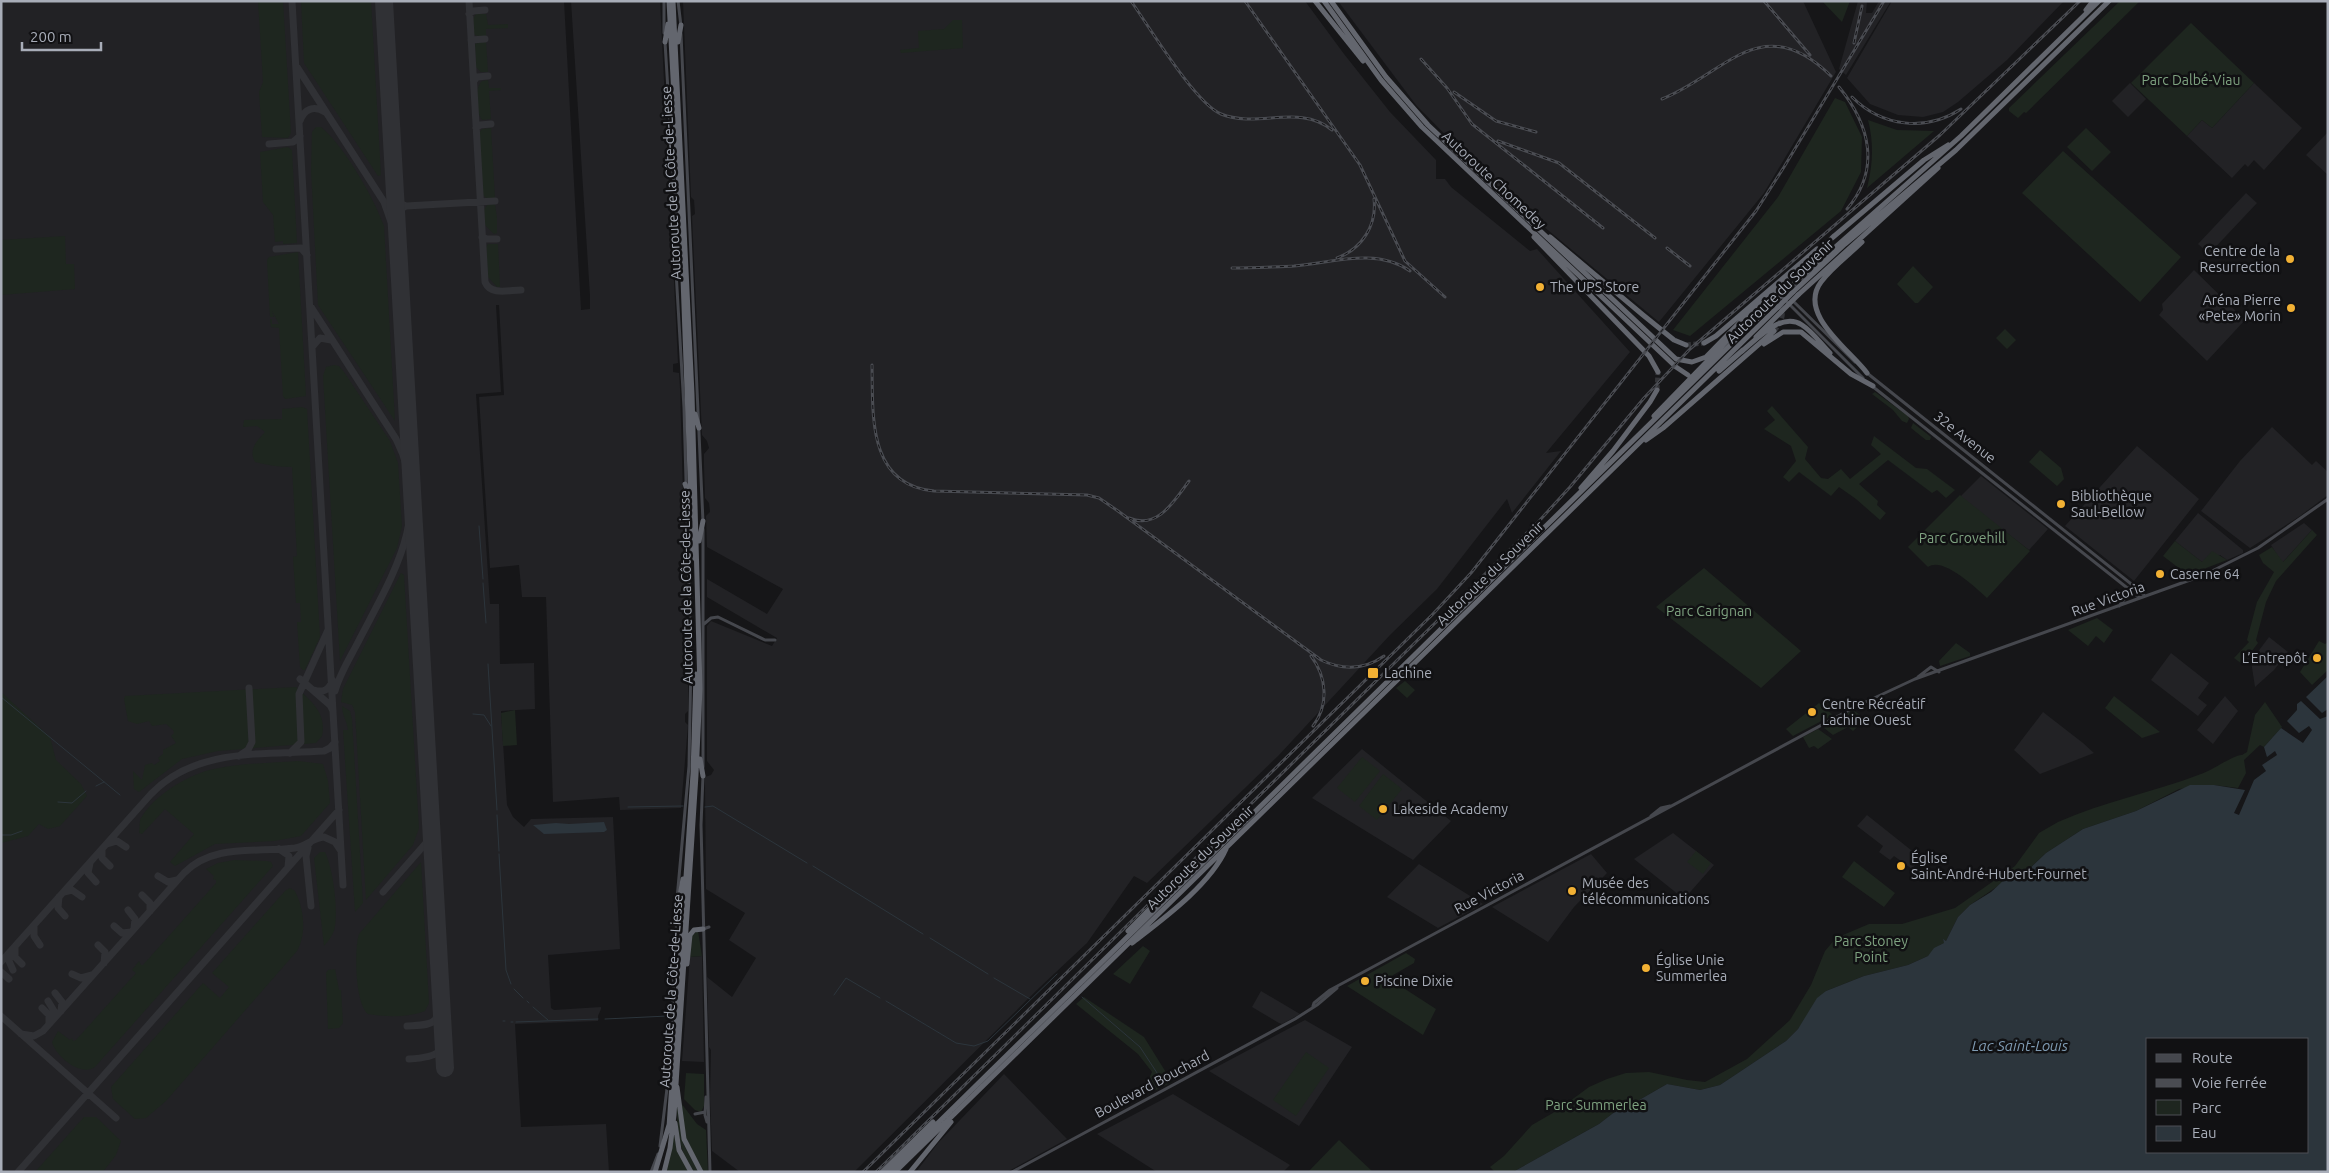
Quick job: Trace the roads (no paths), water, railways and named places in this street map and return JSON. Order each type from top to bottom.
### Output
[{"type":"highway","name":"Autoroute de la Côte-de-Liesse","points":[[669,1],[689,361]]},
{"type":"highway","name":"Autoroute de la Côte-de-Liesse","points":[[673,1],[689,361],[692,513],[696,597]]},
{"type":"highway","points":[[1315,1],[1387,88]]},
{"type":"highway","name":"Autoroute Chomedey","points":[[1324,1],[1387,88],[1437,143],[1667,358],[1688,375]]},
{"type":"highway","name":"Autoroute Chomedey","points":[[1331,1],[1371,58],[1409,104],[1444,141],[1675,358],[1684,362],[1703,359],[1747,314],[1764,301]]},
{"type":"highway","points":[[2072,28],[2093,1]]},
{"type":"highway","name":"Autoroute du Souvenir","points":[[1181,887],[1227,846],[1793,292],[1961,136],[2099,1]]},
{"type":"highway","name":"Autoroute du Souvenir","points":[[1793,292],[1845,244],[1956,150],[2109,1]]},
{"type":"highway","points":[[665,42],[670,13]]},
{"type":"highway","points":[[676,60],[681,24]]},
{"type":"highway","points":[[1704,343],[1716,336],[1924,160],[1961,136]]},
{"type":"highway","points":[[1793,292],[1883,220],[1921,186],[1956,150]]},
{"type":"highway","points":[[1506,199],[1622,299],[1670,337],[1686,345]]},
{"type":"highway","points":[[1500,201],[1649,356],[1658,372]]},
{"type":"highway","points":[[1868,373],[1821,321],[1815,310],[1814,298],[1823,280],[1883,220]]},
{"type":"highway","points":[[1631,443],[1668,399],[1764,301],[1834,236]]},
{"type":"highway","points":[[676,246],[684,286]]},
{"type":"highway","points":[[1741,352],[1778,307]]},
{"type":"highway","name":"Autoroute du Souvenir","points":[[895,1172],[1118,954],[1231,834],[1631,443],[1778,307]]},
{"type":"highway","points":[[1719,371],[1777,324],[1793,321],[1806,328],[1848,371]]},
{"type":"highway","points":[[1633,449],[1663,428],[1774,331]]},
{"type":"highway","points":[[1753,351],[1781,333],[1797,331],[1809,336],[1848,371],[1873,386]]},
{"type":"highway","name":"Autoroute de la Côte-de-Liesse","points":[[662,1172],[669,1122],[696,715],[697,554],[692,394],[689,374]]},
{"type":"highway","points":[[1569,503],[1613,451],[1657,390]]},
{"type":"highway","points":[[692,394],[700,428]]},
{"type":"highway","points":[[685,484],[692,513]]},
{"type":"highway","points":[[697,554],[703,521]]},
{"type":"highway","name":"Autoroute de la Côte-de-Liesse","points":[[662,1172],[670,1148],[674,1115],[698,740],[696,609]]},
{"type":"highway","points":[[698,740],[703,776]]},
{"type":"highway","points":[[1111,952],[1135,922],[1211,848],[1231,834]]},
{"type":"highway","points":[[677,913],[688,846]]},
{"type":"highway","points":[[1118,954],[1188,896],[1222,857],[1227,846]]},
{"type":"highway","name":"Autoroute du Souvenir","points":[[888,1172],[1111,952],[1175,893]]},
{"type":"highway","points":[[683,986],[690,933],[705,927]]},
{"type":"highway","points":[[676,1084],[680,1093],[684,1139],[701,1172]]},
{"type":"highway","points":[[882,1172],[921,1132],[963,1098]]},
{"type":"highway","points":[[910,1172],[964,1106]]},
{"type":"highway","points":[[674,1115],[679,1150],[691,1172]]},
{"type":"highway","points":[[655,1172],[669,1122]]},
{"type":"main road","points":[[664,1],[676,246],[689,361]]},
{"type":"main road","points":[[678,1],[681,24],[689,361],[685,484],[696,597]]},
{"type":"main road","name":"32e Avenue","points":[[1775,292],[1868,373],[2135,586],[2145,596]]},
{"type":"main road","name":"32e Avenue","points":[[1775,292],[1840,357],[1873,386],[2140,598]]},
{"type":"main road","points":[[689,374],[700,428],[703,521],[696,597]]},
{"type":"main road","name":"Rue Victoria","points":[[1915,679],[2192,580],[2241,558],[2282,533],[2328,499]]},
{"type":"main road","points":[[2118,607],[2129,593],[2128,588]]},
{"type":"main road","points":[[696,609],[703,625],[703,776],[700,825],[705,927],[710,1172]]},
{"type":"main road","points":[[651,1172],[660,1146],[666,1114],[696,609]]},
{"type":"main road","points":[[703,625],[711,618],[718,617],[765,640],[775,640]]},
{"type":"main road","points":[[1926,676],[1932,668],[1939,672]]},
{"type":"main road","name":"Rue Victoria","points":[[1302,1016],[1339,986],[1650,817],[1661,808],[1670,806],[1854,707],[1915,679],[1932,668]]},
{"type":"main road","name":"Boulevard Bouchard","points":[[1012,1172],[1302,1016]]},
{"type":"main road","points":[[707,1088],[705,1112],[709,1126]]},
{"type":"main road","points":[[695,1114],[705,1112]]},
{"type":"water","points":[[2328,676],[2328,709],[2322,713],[2306,697]]},
{"type":"water","name":"Lac Saint-Louis","points":[[2301,701],[2320,719],[2328,716],[2328,1172],[1513,1172],[1599,1124],[1621,1107],[1634,1103],[1667,1084],[1700,1090],[1720,1085],[1786,1041],[1798,1029],[1817,998],[1826,991],[1864,976],[1908,965],[1928,956],[1934,948],[1944,943],[1943,939],[1946,941],[1958,917],[1970,905],[1991,892],[2004,880],[2026,872],[2046,853],[2083,829],[2136,811],[2190,785],[2214,785],[2245,790],[2234,813],[2239,815],[2254,780],[2266,771],[2262,765],[2277,755],[2275,751],[2267,757],[2264,747],[2281,728],[2303,743],[2312,730],[2309,726],[2299,733],[2287,721],[2297,710],[2297,704]]},
{"type":"water","points":[[604,822],[607,830],[604,832],[544,834],[533,825],[556,823]]},
{"type":"waterway","points":[[479,526],[483,579]]},
{"type":"waterway","points":[[483,583],[486,623]]},
{"type":"waterway","points":[[488,664],[497,810]]},
{"type":"waterway","points":[[1,697],[120,795]]},
{"type":"waterway","points":[[473,714],[484,715],[491,726]]},
{"type":"waterway","points":[[96,786],[104,782]]},
{"type":"waterway","points":[[58,802],[72,803],[86,791]]},
{"type":"waterway","points":[[628,807],[683,806]]},
{"type":"waterway","points":[[705,807],[713,806],[807,863]]},
{"type":"waterway","points":[[497,815],[499,851]]},
{"type":"waterway","points":[[1,835],[11,835],[22,831]]},
{"type":"waterway","points":[[499,854],[506,970],[511,984]]},
{"type":"waterway","points":[[813,866],[923,934]]},
{"type":"waterway","points":[[930,938],[988,974]]},
{"type":"waterway","points":[[886,1001],[956,1043],[974,1046],[988,1041],[1057,974]]},
{"type":"waterway","points":[[834,995],[846,978],[880,998]]},
{"type":"waterway","points":[[994,978],[1030,999]]},
{"type":"waterway","points":[[514,989],[523,998]]},
{"type":"waterway","points":[[1082,997],[1140,1047],[1163,1082]]},
{"type":"waterway","points":[[533,1007],[548,1020]]},
{"type":"waterway","points":[[605,1019],[668,1016]]},
{"type":"waterway","points":[[516,1022],[598,1019]]},
{"type":"tunnel","points":[[1774,331],[1782,318],[1781,305],[1775,297]]},
{"type":"tunnel","points":[[1686,345],[1704,343]]},
{"type":"tunnel","points":[[1657,390],[1658,372]]},
{"type":"railway","points":[[1131,1],[1186,81],[1210,107],[1221,114],[1235,118],[1306,118],[1319,122],[1332,130]]},
{"type":"railway","points":[[1245,1],[1360,165],[1405,261],[1445,297]]},
{"type":"railway","points":[[1764,1],[1810,55]]},
{"type":"railway","points":[[863,1172],[1432,615],[1471,573],[1756,211],[1884,1]]},
{"type":"railway","points":[[876,1172],[1540,520],[1644,398],[1690,349],[1940,135],[2080,1]]},
{"type":"railway","points":[[1854,43],[1862,6]]},
{"type":"railway","points":[[1662,99],[1685,88],[1744,53],[1764,47],[1784,47],[1807,56],[1831,76]]},
{"type":"railway","points":[[1421,59],[1447,88],[1472,124],[1603,228]]},
{"type":"railway","points":[[1839,87],[1858,116],[1867,147],[1868,163],[1864,178],[1858,194],[1847,209]]},
{"type":"railway","points":[[1454,92],[1496,121],[1536,132]]},
{"type":"railway","points":[[1852,97],[1877,115],[1905,123],[1933,121],[1961,109]]},
{"type":"railway","points":[[1498,141],[1559,163],[1655,238]]},
{"type":"railway","points":[[1337,258],[1354,249],[1366,235],[1373,218],[1374,199]]},
{"type":"railway","points":[[1667,248],[1690,266]]},
{"type":"railway","points":[[1232,268],[1294,266],[1353,258],[1368,258],[1397,264],[1410,271]]},
{"type":"railway","points":[[872,365],[874,425],[878,444],[885,461],[896,476],[912,486],[934,491],[1087,495],[1099,498],[1321,660],[1337,666],[1353,667],[1369,664],[1384,656]]},
{"type":"railway","points":[[1129,518],[1139,521],[1157,517],[1171,505],[1189,481]]},
{"type":"railway","points":[[1311,656],[1320,673],[1324,691],[1322,709],[1313,726]]},
{"type":"place","name":"Centre de la Resurrection","points":[[2290,259]]},
{"type":"place","name":"The UPS Store","points":[[1540,287]]},
{"type":"place","name":"Aréna Pierre «Pete» Morin","points":[[2291,308]]},
{"type":"place","name":"Bibliothèque Saul-Bellow","points":[[2061,504]]},
{"type":"place","name":"Caserne 64","points":[[2160,574]]},
{"type":"place","name":"L’Entrepôt","points":[[2317,658]]},
{"type":"place","name":"Lachine","points":[[1373,673]]},
{"type":"place","name":"Centre Récréatif Lachine Ouest","points":[[1812,712]]},
{"type":"place","name":"Lakeside Academy","points":[[1383,809]]},
{"type":"place","name":"Église Saint-André-Hubert-Fournet","points":[[1901,866]]},
{"type":"place","name":"Musée des télécommunications","points":[[1572,891]]},
{"type":"place","name":"Église Unie Summerlea","points":[[1646,968]]},
{"type":"place","name":"Piscine Dixie","points":[[1365,981]]},
{"type":"park label","name":"Parc Dalbé-Viau","points":[[2191,80]]},
{"type":"park label","name":"Parc Grovehill","points":[[1962,538]]},
{"type":"park label","name":"Parc Carignan","points":[[1709,611]]},
{"type":"park label","name":"Parc Stoney Point","points":[[1871,950]]},
{"type":"park label","name":"Parc Summerlea","points":[[1596,1105]]}]
